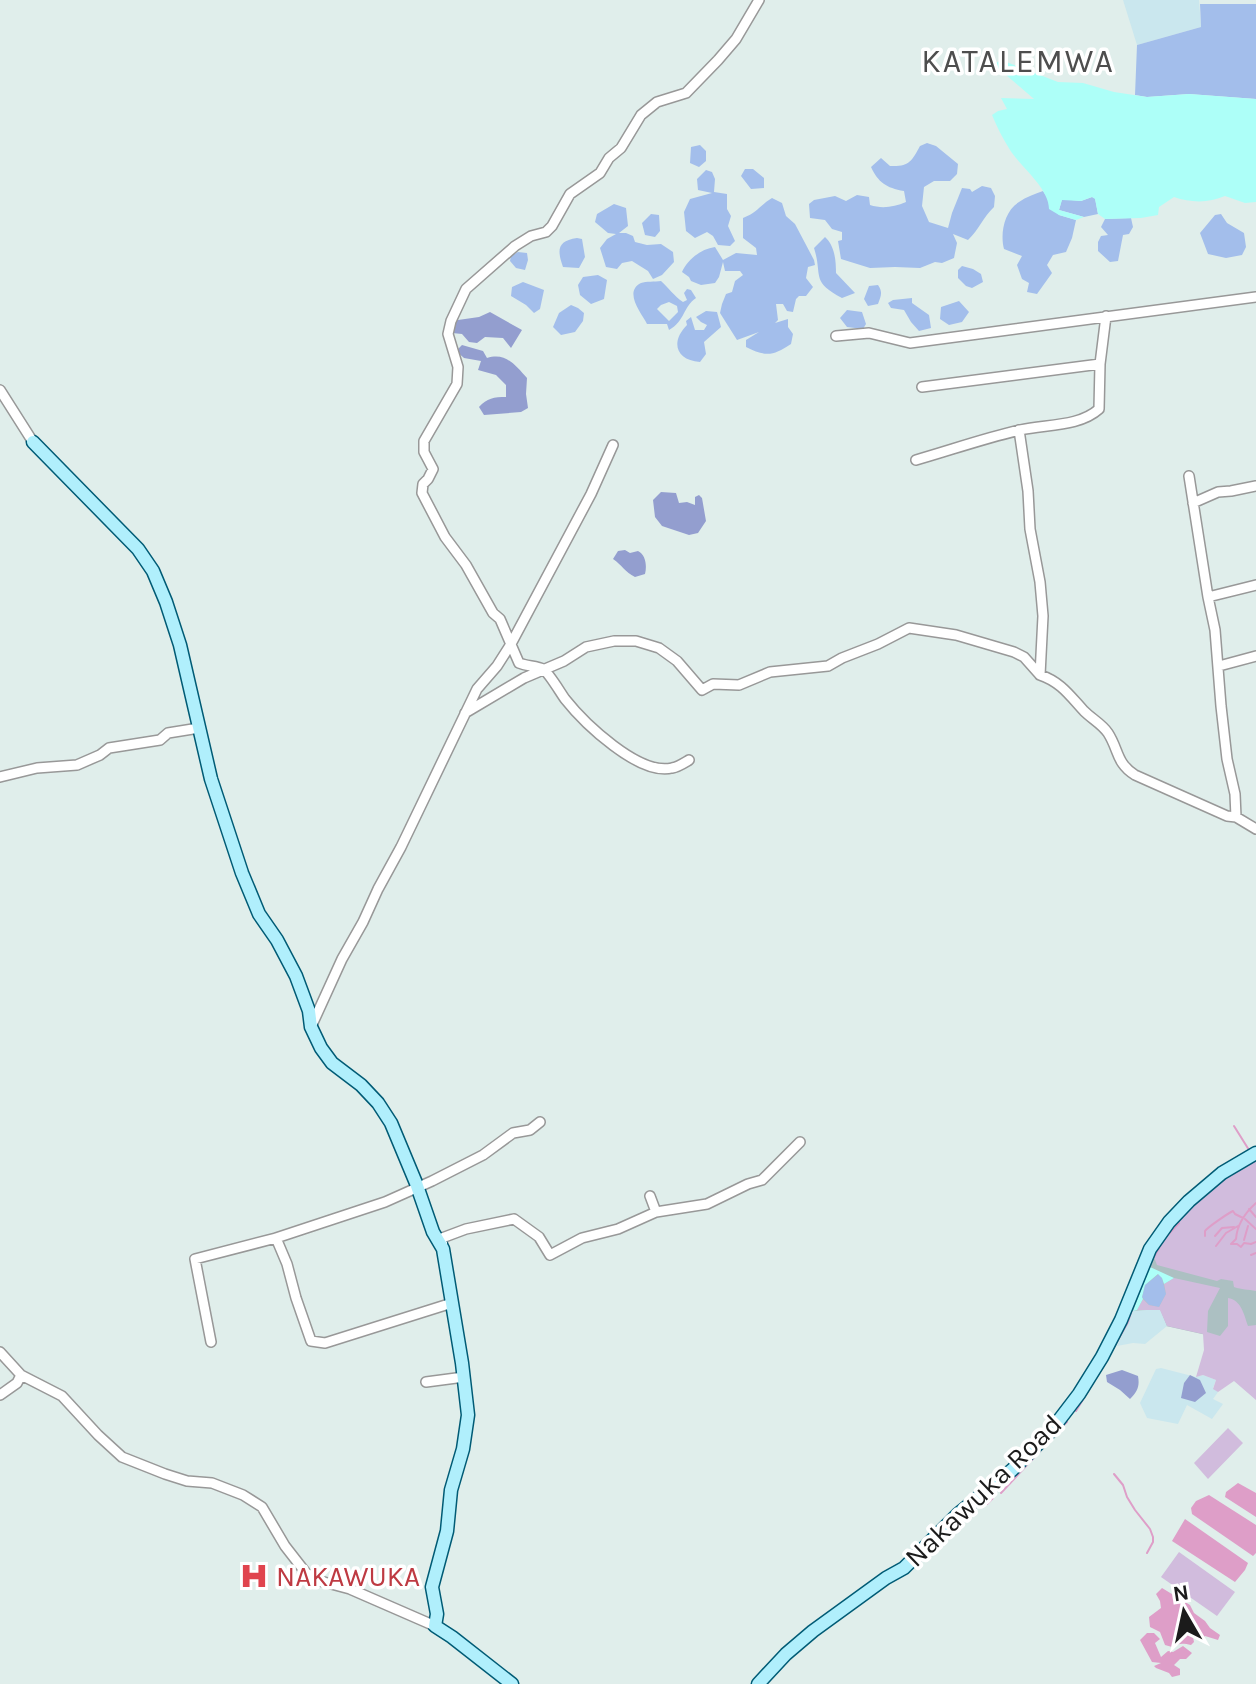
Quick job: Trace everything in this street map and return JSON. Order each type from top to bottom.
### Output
[{"type":"street","points":[[689,760],[672,768],[662,768],[647,764],[609,744],[571,706],[544,670],[519,663],[500,619],[493,613],[466,565],[445,537],[422,493],[423,484],[433,469],[424,452],[424,441],[457,384],[458,367],[448,334],[466,289],[515,246],[531,236],[546,232],[570,194],[600,173],[609,158],[621,148],[641,115],[657,102],[686,93],[693,86],[736,39],[759,0]]},
{"type":"street","points":[[836,336],[869,333],[910,343],[1256,297]]},
{"type":"street","points":[[916,460],[1019,430],[1075,421],[1092,415],[1099,409],[1106,316]]},
{"type":"street","points":[[922,387],[1100,364]]},
{"type":"street","points":[[0,390],[33,442],[138,549],[153,571],[180,645],[211,779],[259,914],[296,976],[309,1011],[311,1027],[321,1048],[332,1063],[361,1085],[378,1103],[391,1123],[433,1232],[443,1249]]},
{"type":"street","points":[[1019,430],[1043,616],[1040,675]]},
{"type":"street","points":[[311,1027],[477,689],[511,644],[591,494],[613,445]]},
{"type":"street","points":[[1189,476],[1215,630],[1225,746],[1235,794],[1236,817]]},
{"type":"street","points":[[1193,503],[1218,492],[1256,486]]},
{"type":"street","points":[[1208,597],[1256,585]]},
{"type":"street","points":[[465,713],[524,678],[564,661],[586,647],[614,641],[636,641],[659,648],[677,661],[702,690],[713,684],[739,685],[770,672],[828,666],[909,628],[956,635],[1024,657],[1040,675],[1067,690],[1106,729],[1125,769],[1227,816],[1236,817],[1256,829]]},
{"type":"street","points":[[1219,666],[1256,656]]},
{"type":"street","points":[[0,777],[37,768],[77,765],[109,748],[160,740],[168,733],[199,728]]},
{"type":"street","points":[[211,1342],[195,1259],[276,1238],[385,1202],[483,1155],[513,1133],[530,1130],[540,1122]]},
{"type":"street","points":[[435,1626],[437,1614],[432,1587],[447,1531],[451,1490],[463,1449],[468,1415],[442,1238],[466,1229],[514,1219],[539,1237],[550,1255],[582,1238],[618,1229],[656,1212],[707,1204],[762,1180],[800,1142]]},
{"type":"street","name":"Nakawuka Road","points":[[758,1684],[813,1631],[904,1568],[958,1514],[1012,1470],[1050,1432],[1102,1357],[1150,1249],[1169,1222],[1222,1173],[1256,1153]]},
{"type":"street","points":[[650,1196],[656,1212]]},
{"type":"street","points":[[276,1238],[311,1341],[325,1343],[452,1303]]},
{"type":"street","points":[[0,1352],[21,1375],[62,1396],[122,1457],[187,1481],[212,1483],[243,1495],[262,1507],[285,1546],[306,1573],[435,1626],[512,1684]]},
{"type":"street","points":[[0,1395],[17,1383],[21,1375]]},
{"type":"street","points":[[426,1382],[464,1377]]},
{"type":"shaded area","points":[[1123,0],[1199,0],[1201,27],[1137,45]]},
{"type":"shaded area","points":[[1200,4],[1256,4],[1256,99],[1189,94],[1135,95],[1137,45],[1201,27]]},
{"type":"shaded area","points":[[927,143],[936,146],[958,164],[957,174],[950,181],[934,181],[924,187],[922,206],[929,222],[948,228],[962,188],[972,192],[982,186],[991,188],[995,196],[994,207],[968,240],[953,234],[957,243],[954,258],[942,263],[935,262],[920,268],[870,268],[841,259],[838,241],[842,240],[842,232],[832,229],[825,220],[810,218],[809,204],[835,196],[846,201],[857,195],[869,197],[870,205],[879,207],[906,202],[904,191],[883,184],[871,167],[881,158],[890,166],[906,164],[920,146]]},
{"type":"shaded area","points":[[700,145],[706,151],[706,161],[699,167],[690,163],[691,147]]},
{"type":"shaded area","points":[[745,169],[753,169],[764,178],[764,188],[751,189],[741,176]]},
{"type":"shaded area","points":[[706,170],[712,172],[715,179],[714,192],[727,194],[727,209],[731,216],[728,226],[735,241],[730,246],[718,245],[707,232],[695,238],[686,231],[684,212],[690,199],[712,193],[698,190],[697,179]]},
{"type":"shaded area","points":[[1043,191],[1059,215],[1076,220],[1066,252],[1053,255],[1047,265],[1052,273],[1037,294],[1027,292],[1029,283],[1022,279],[1017,265],[1022,256],[1004,249],[1003,237],[1004,223],[1014,206]]},
{"type":"shaded area","points":[[772,198],[782,203],[786,216],[795,224],[815,265],[808,267],[806,278],[813,287],[806,296],[796,299],[793,312],[787,311],[783,304],[776,304],[778,320],[775,323],[788,319],[788,327],[793,334],[791,344],[774,353],[764,354],[746,347],[746,340],[759,332],[737,340],[720,313],[726,294],[732,292],[735,281],[743,275],[740,271],[725,271],[723,262],[715,283],[701,285],[682,272],[691,259],[710,248],[715,247],[723,260],[736,253],[757,255],[756,248],[743,238],[743,218]]},
{"type":"shaded area","points":[[1095,198],[1098,214],[1084,217],[1059,210],[1062,199],[1081,201]]},
{"type":"shaded area","points":[[614,204],[626,208],[628,226],[619,233],[633,236],[635,242],[661,244],[673,252],[674,262],[662,275],[653,279],[648,271],[632,261],[622,263],[617,269],[606,267],[600,248],[616,234],[608,233],[595,222],[597,214]]},
{"type":"shaded area","points":[[651,214],[659,215],[660,231],[655,237],[645,235],[642,223]]},
{"type":"shaded area","points":[[1221,214],[1227,223],[1244,233],[1246,247],[1242,255],[1226,258],[1208,254],[1200,233],[1215,215]]},
{"type":"shaded area","points":[[1131,218],[1133,227],[1129,234],[1123,235],[1118,261],[1110,262],[1098,251],[1101,236],[1108,235],[1101,227],[1105,219]]},
{"type":"shaded area","points":[[825,237],[833,249],[836,273],[855,293],[842,298],[821,282],[814,248]]},
{"type":"shaded area","points":[[582,239],[585,257],[579,268],[563,267],[560,247],[566,241]]},
{"type":"shaded area","points":[[518,252],[527,253],[525,270],[516,268],[510,261],[511,256]]},
{"type":"shaded area","points":[[962,266],[981,274],[983,282],[972,288],[966,286],[958,278],[958,270]]},
{"type":"shaded area","points":[[598,275],[607,280],[604,299],[591,304],[580,295],[578,285],[583,277]]},
{"type":"shaded area","points":[[661,281],[683,302],[687,300],[684,293],[687,289],[696,298],[669,330],[667,324],[647,324],[634,297],[636,287],[641,283]],"holes":[[[669,302],[677,306],[678,312],[669,321],[657,309]]]},
{"type":"shaded area","points":[[523,282],[544,290],[540,309],[534,313],[511,296],[512,287]]},
{"type":"shaded area","points":[[878,285],[881,294],[878,304],[868,306],[864,299],[869,286]]},
{"type":"shaded area","points":[[912,298],[912,303],[929,315],[931,328],[919,331],[904,310],[891,308],[888,303]]},
{"type":"shaded area","points":[[959,301],[969,312],[962,322],[949,325],[940,319],[941,307]]},
{"type":"shaded area","points":[[571,305],[584,313],[583,321],[575,332],[561,335],[553,327],[559,313]]},
{"type":"shaded area","points":[[847,310],[862,312],[866,324],[863,329],[847,327],[840,318]]},
{"type":"shaded area","points":[[706,311],[717,312],[721,327],[704,342],[706,354],[700,362],[692,361],[681,354],[678,338],[691,317],[695,330],[704,330],[707,325],[696,317]]},
{"type":"shaded area","points":[[490,312],[522,330],[511,348],[503,338],[485,337],[477,343],[469,342],[462,334],[452,333],[451,321]]},
{"type":"shaded area","points":[[462,345],[483,351],[487,358],[505,358],[514,364],[527,378],[528,408],[521,412],[484,415],[479,407],[491,399],[506,397],[506,385],[496,375],[478,370],[481,361],[464,358],[456,351]]},
{"type":"shaded area","points":[[661,492],[676,493],[679,503],[695,505],[695,497],[699,495],[702,498],[706,521],[698,533],[689,535],[662,526],[655,517],[653,500]]},
{"type":"shaded area","points":[[618,551],[630,553],[638,551],[643,555],[645,574],[635,577],[613,559]]},
{"type":"shaded area","points":[[1256,1158],[1256,1291],[1234,1287],[1233,1281],[1217,1281],[1157,1265],[1154,1257],[1186,1214],[1212,1189]]},
{"type":"shaded area","points":[[1153,1256],[1188,1269],[1256,1285],[1256,1346],[1166,1326],[1160,1310],[1131,1311]]},
{"type":"shaded area","points":[[1159,1274],[1166,1294],[1159,1307],[1149,1305],[1142,1297],[1145,1285]]},
{"type":"shaded area","points":[[1174,1278],[1220,1288],[1208,1311],[1207,1332],[1220,1336],[1228,1326],[1228,1298],[1239,1305],[1248,1326],[1256,1325],[1256,1400],[1234,1381],[1218,1392],[1213,1389],[1216,1380],[1203,1375],[1196,1377],[1204,1350],[1203,1334],[1167,1326],[1160,1310],[1137,1310],[1143,1299],[1149,1305],[1159,1307],[1166,1294],[1164,1284]]},
{"type":"shaded area","points":[[1160,1309],[1167,1326],[1145,1344],[1117,1346],[1133,1311]]},
{"type":"shaded area","points":[[1156,1369],[1216,1380],[1213,1388],[1218,1392],[1213,1399],[1223,1404],[1212,1419],[1187,1405],[1178,1424],[1147,1418],[1140,1403]]},
{"type":"shaded area","points":[[1122,1370],[1138,1376],[1137,1389],[1130,1399],[1107,1382],[1106,1375]]},
{"type":"shaded area","points":[[1190,1375],[1200,1380],[1206,1393],[1195,1402],[1181,1398],[1184,1383]]},
{"type":"shaded area","points":[[1228,1428],[1243,1443],[1208,1479],[1194,1463]]},
{"type":"shaded area","points":[[1238,1483],[1256,1493],[1256,1517],[1225,1497],[1226,1492]]},
{"type":"shaded area","points":[[1209,1495],[1256,1525],[1256,1553],[1253,1556],[1192,1514],[1191,1508],[1196,1501]]},
{"type":"shaded area","points":[[1185,1519],[1248,1563],[1235,1582],[1172,1541]]},
{"type":"shaded area","points":[[1179,1552],[1235,1592],[1217,1616],[1161,1577]]},
{"type":"shaded area","points":[[1162,1588],[1190,1605],[1194,1613],[1220,1635],[1218,1640],[1205,1636],[1199,1641],[1196,1636],[1191,1645],[1165,1645],[1160,1632],[1150,1627],[1149,1617],[1161,1608],[1156,1594]]},
{"type":"shaded area","points":[[1147,1633],[1154,1633],[1160,1639],[1155,1643],[1161,1657],[1183,1646],[1192,1653],[1174,1665],[1180,1669],[1180,1675],[1172,1677],[1154,1666],[1161,1663],[1152,1662],[1140,1640]]},
{"type":"sand","points":[[1001,60],[1058,82],[1083,83],[1114,92],[1147,97],[1189,94],[1256,99],[1256,202],[1245,203],[1225,196],[1200,201],[1174,197],[1159,207],[1158,215],[1105,219],[1098,214],[1092,197],[1081,201],[1062,200],[1059,210],[1084,217],[1076,220],[1059,215],[1049,209],[1044,193],[1010,150],[992,115],[1007,109],[1001,98],[1034,99],[998,68],[996,63]]},
{"type":"sand","points":[[1150,1267],[1174,1278],[1164,1284],[1158,1274],[1145,1285],[1143,1299],[1137,1310],[1133,1311]]},
{"type":"waterway","points":[[1234,1126],[1249,1150]]},
{"type":"waterway","points":[[1256,1203],[1243,1219],[1231,1244],[1241,1247],[1244,1243],[1256,1242]]},
{"type":"waterway","points":[[1249,1209],[1256,1217]]},
{"type":"waterway","points":[[1205,1236],[1207,1229],[1233,1211],[1243,1218]]},
{"type":"waterway","points":[[1245,1219],[1256,1229]]},
{"type":"waterway","points":[[1154,1257],[1164,1239],[1179,1223]]},
{"type":"waterway","points":[[1216,1246],[1226,1233],[1238,1226]]},
{"type":"waterway","points":[[1244,1240],[1248,1226]]},
{"type":"waterway","points":[[1215,1236],[1222,1228],[1234,1227]]},
{"type":"waterway","points":[[1251,1255],[1256,1253]]},
{"type":"waterway","points":[[1113,1349],[1128,1322],[1134,1303]]},
{"type":"waterway","points":[[1076,1411],[1093,1383]]},
{"type":"waterway","points":[[1058,1430],[1067,1422]]},
{"type":"waterway","points":[[1001,1493],[1042,1449]]},
{"type":"waterway","points":[[1114,1474],[1150,1529],[1153,1542],[1147,1553]]},
{"type":"waterway","points":[[987,1504],[993,1498]]},
{"type":"place","name":"NAKAWUKA","points":[[254,1576]]},
{"type":"district","name":"KATALEMWA","points":[[1018,61]]}]
